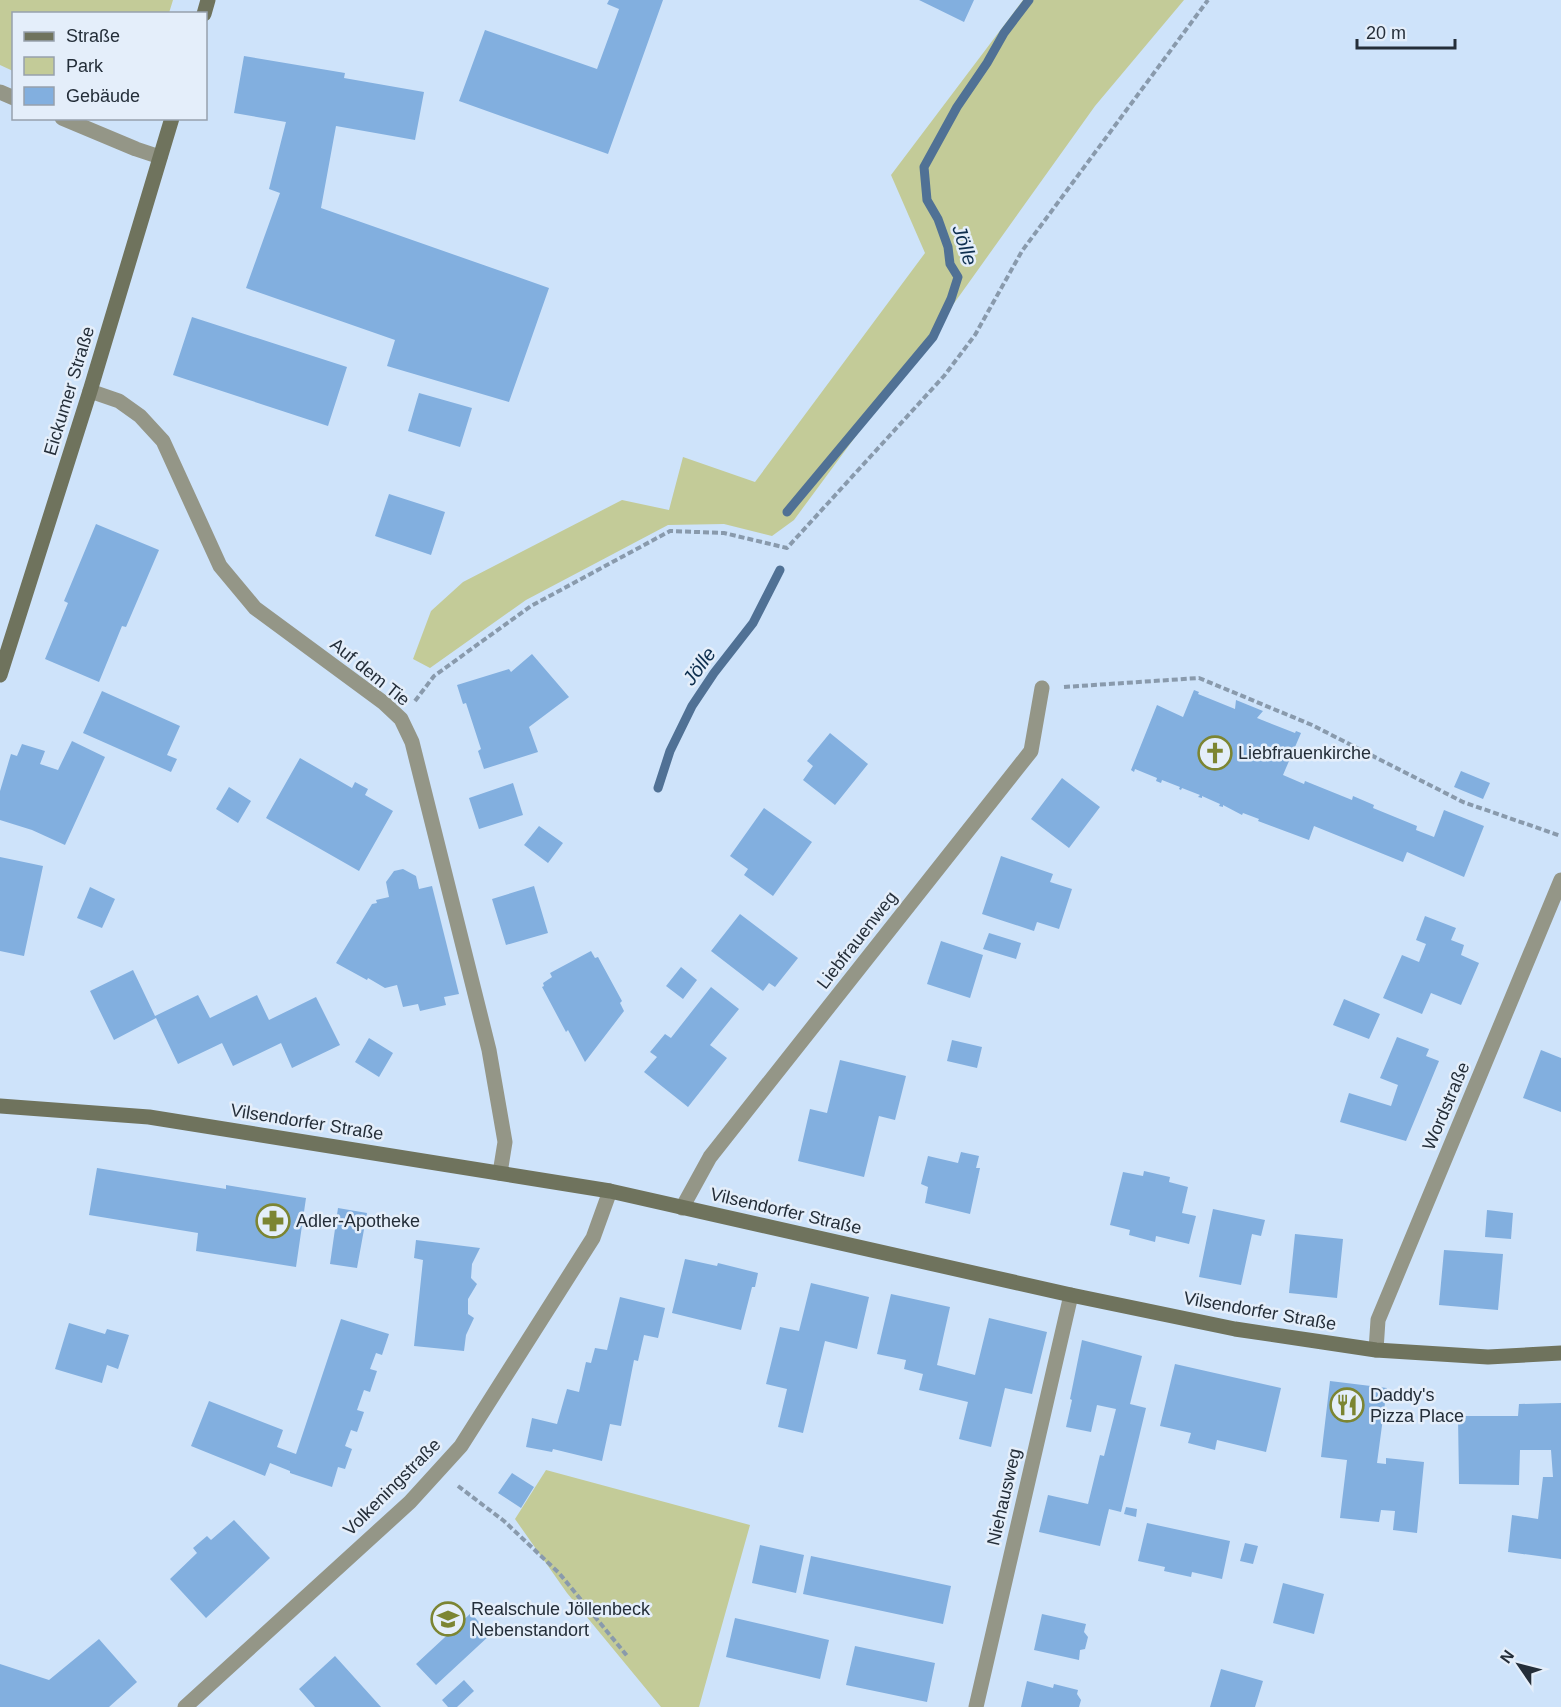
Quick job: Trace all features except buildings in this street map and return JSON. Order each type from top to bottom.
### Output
[{"type":"main road","name":"Eickumer Straße","points":[[0,675],[90,391],[171,120]]},
{"type":"main road","name":"Vilsendorfer Straße","points":[[0,1106],[149,1117],[610,1191],[1071,1295],[1235,1329],[1376,1350],[1488,1357],[1561,1353]]},
{"type":"street","points":[[67,120],[160,157]]},
{"type":"street","name":"Auf dem Tie","points":[[90,391],[119,401],[140,416],[163,441],[220,566],[255,608],[384,703],[401,719],[412,742],[489,1050],[505,1142],[500,1173]]},
{"type":"street","name":"Liebfrauenweg","points":[[682,1208],[710,1157],[1031,751],[1042,688]]},
{"type":"street","name":"Wordstraße","points":[[1376,1350],[1378,1320],[1561,880]]},
{"type":"street","name":"Volkeningstraße","points":[[185,1707],[410,1502],[461,1446],[593,1238],[610,1191]]},
{"type":"street","name":"Niehausweg","points":[[976,1707],[1071,1295]]},
{"type":"path","points":[[401,719],[434,676],[531,606],[670,531],[724,533],[787,548],[950,368],[975,335],[1022,251],[1209,0]]},
{"type":"path","points":[[1042,688],[1199,678],[1312,725],[1463,802],[1561,836]]},
{"type":"path","points":[[439,1471],[504,1521],[559,1573],[628,1657]]},
{"type":"green space","points":[[0,0],[173,0],[169,12],[12,12],[12,71],[0,65]]},
{"type":"green space","points":[[1023,0],[1184,0],[1095,106],[960,295],[794,520],[772,536],[724,524],[668,525],[526,600],[430,668],[413,659],[431,611],[463,582],[622,500],[669,510],[683,457],[755,482],[925,253],[891,175]]},
{"type":"green space","points":[[546,1470],[750,1525],[699,1707],[661,1707],[567,1593],[515,1519]]},
{"type":"waterway","name":"Jölle","points":[[787,512],[933,337],[951,299],[958,277],[950,264],[948,247],[938,219],[927,200],[924,167],[957,107],[1004,33],[1029,0]]},
{"type":"waterway","name":"Jölle","points":[[658,788],[670,751],[692,706],[714,673],[753,623],[780,570]]},
{"type":"place","name":"Liebfrauenkirche","points":[[1215,753]]},
{"type":"place","name":"Adler-Apotheke","points":[[273,1221]]},
{"type":"place","name":"Daddy's Pizza Place","points":[[1347,1405]]},
{"type":"place","name":"Realschule Jöllenbeck Nebenstandort","points":[[448,1619]]}]
